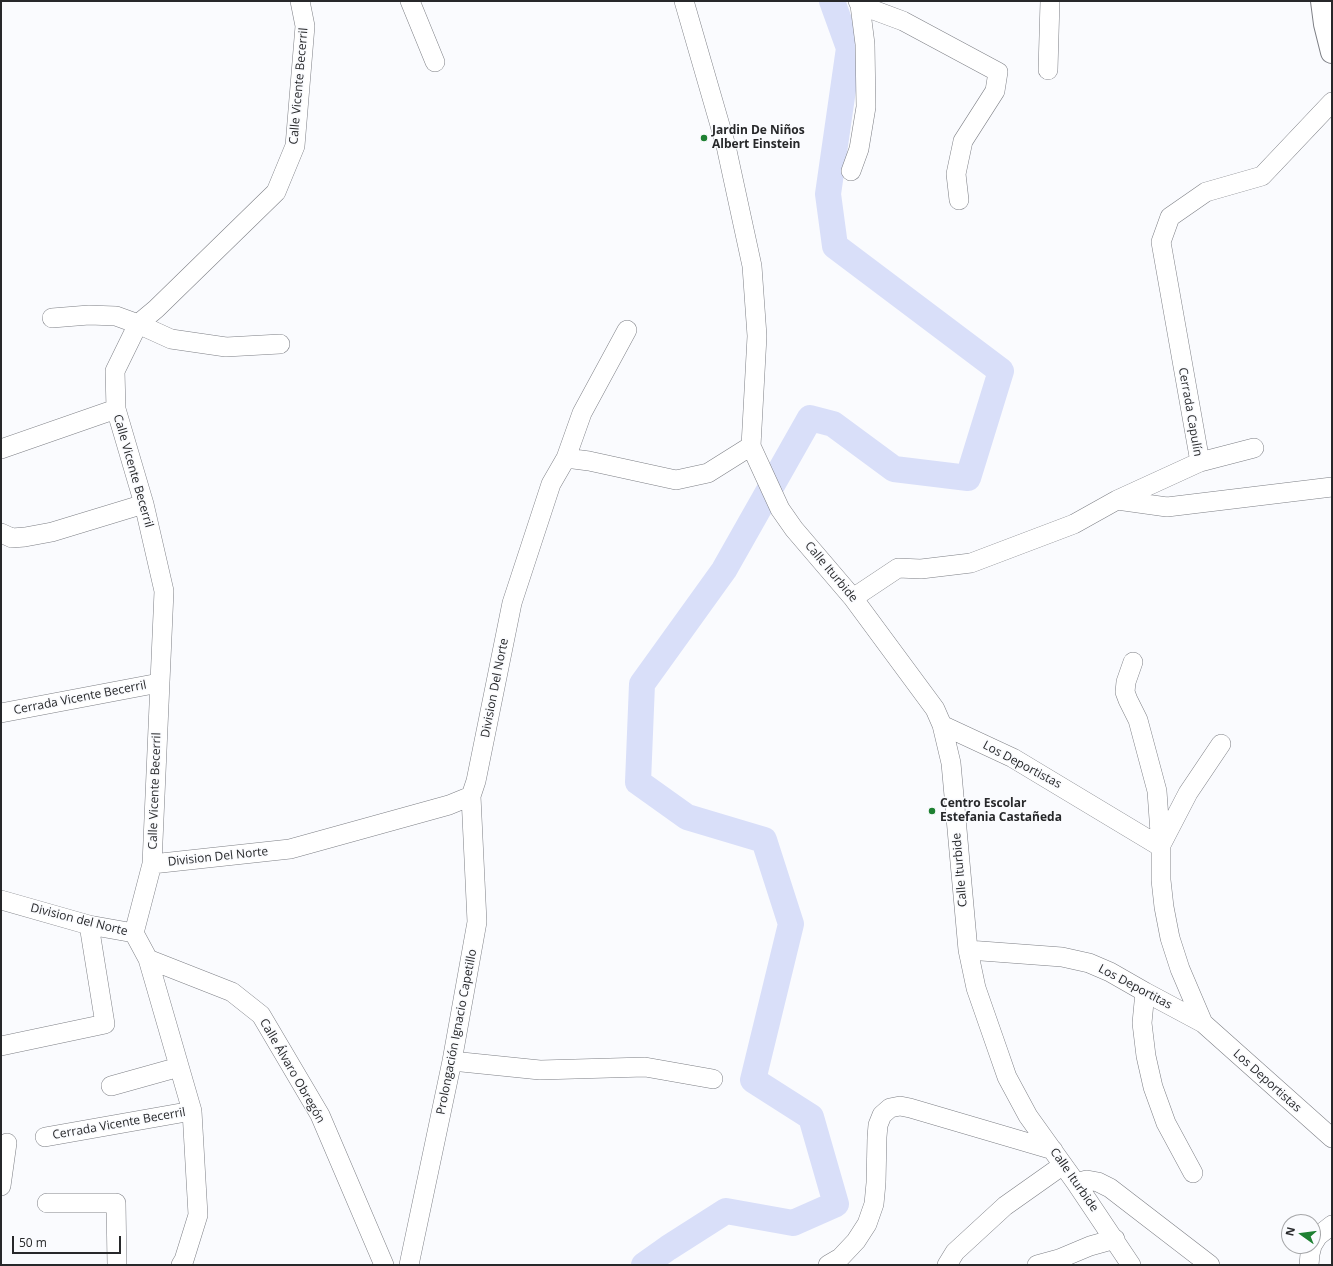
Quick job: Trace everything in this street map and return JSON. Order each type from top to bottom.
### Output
[{"type":"main road","points":[[1322,1],[1325,24],[1332,52]]},
{"type":"street","name":"Calle Vicente Becerril","points":[[152,864],[164,591],[144,504],[116,409],[115,371],[138,324],[156,309],[276,192],[295,146],[305,26],[300,1]]},
{"type":"street","points":[[410,1],[436,62]]},
{"type":"street","points":[[566,458],[589,461],[676,480],[708,473],[753,450],[757,336],[752,266],[726,146],[684,1]]},
{"type":"street","points":[[1048,70],[1050,1]]},
{"type":"street","points":[[851,171],[859,148],[866,107],[865,44],[859,3]]},
{"type":"street","points":[[859,3],[904,21],[998,72],[995,91],[963,141],[956,174],[958,200]]},
{"type":"street","name":"Cerrada Capulín","points":[[853,598],[898,568],[921,569],[971,563],[1074,524],[1117,500],[1200,462],[1161,242],[1170,217],[1206,192],[1262,176],[1332,102]]},
{"type":"street","points":[[52,318],[89,315],[116,316],[171,339],[226,347],[280,344]]},
{"type":"street","name":"Division Del Norte","points":[[152,864],[290,849],[450,805],[471,796],[476,780],[512,603],[551,484],[566,458],[582,413],[627,330]]},
{"type":"street","points":[[1,449],[116,409]]},
{"type":"street","points":[[1200,462],[1254,448]]},
{"type":"street","name":"Calle Iturbide","points":[[753,450],[780,509],[794,529],[853,598],[935,709],[942,725],[951,763],[968,950],[976,988],[1007,1076],[1028,1116],[1076,1182],[1132,1265]]},
{"type":"street","points":[[1117,500],[1167,507],[1332,487]]},
{"type":"street","points":[[1,533],[12,538],[52,532],[144,504]]},
{"type":"street","points":[[1133,662],[1126,682],[1125,692],[1138,720],[1157,791],[1163,900],[1170,938],[1180,969],[1203,1023]]},
{"type":"street","name":"Cerrada Vicente Becerril","points":[[1,713],[159,683]]},
{"type":"street","name":"Los Deportistas","points":[[942,725],[1013,758],[1161,847]]},
{"type":"street","points":[[1161,847],[1188,793],[1221,744]]},
{"type":"street","name":"Prolongación Ignacio Capetillo","points":[[409,1265],[452,1061],[477,922],[471,796]]},
{"type":"street","name":"Division del Norte","points":[[1,900],[89,925],[134,933],[152,864]]},
{"type":"street","points":[[1,1046],[105,1024],[89,925]]},
{"type":"street","points":[[134,933],[148,959],[192,1111],[198,1215],[184,1260],[181,1265]]},
{"type":"street","name":"Los Deportitas","points":[[968,950],[1062,957],[1089,963],[1110,972],[1203,1023]]},
{"type":"street","name":"Calle Álvaro Obregón","points":[[148,959],[232,992],[261,1015],[320,1115],[384,1265]]},
{"type":"street","points":[[1145,992],[1142,1023],[1146,1056],[1153,1088],[1166,1123],[1193,1173]]},
{"type":"street","name":"Los Deportistas","points":[[1203,1023],[1332,1138]]},
{"type":"street","points":[[452,1061],[540,1070],[645,1067],[713,1079]]},
{"type":"street","points":[[111,1086],[180,1067]]},
{"type":"street","points":[[828,1265],[840,1258],[851,1247],[867,1224],[874,1197],[878,1125],[882,1115],[890,1108],[900,1106],[1058,1157],[955,1252],[946,1265]]},
{"type":"street","name":"Cerrada Vicente Becerril","points":[[45,1137],[192,1111]]},
{"type":"street","points":[[1,1186],[7,1143]]},
{"type":"street","points":[[1076,1182],[1087,1180],[1098,1182],[1110,1188],[1210,1265]]},
{"type":"street","points":[[47,1203],[116,1203],[117,1265]]},
{"type":"street","points":[[1321,1234],[1332,1225]]},
{"type":"street","points":[[1036,1265],[1059,1259],[1090,1246],[1115,1239]]},
{"type":"street","points":[[1310,1254],[1310,1265]]},
{"type":"waterway","points":[[644,1265],[726,1211],[793,1223],[836,1204],[811,1117],[753,1080],[791,924],[764,840],[687,817],[638,782],[642,684],[724,570],[810,418],[833,424],[894,469],[968,478],[1001,371],[835,246],[828,194],[849,48],[832,1]]},
{"type":"place","name":"Jardin De Niños Albert Einstein","points":[[704,138]]},
{"type":"place","name":"Centro Escolar Estefania Castañeda","points":[[932,811]]}]
